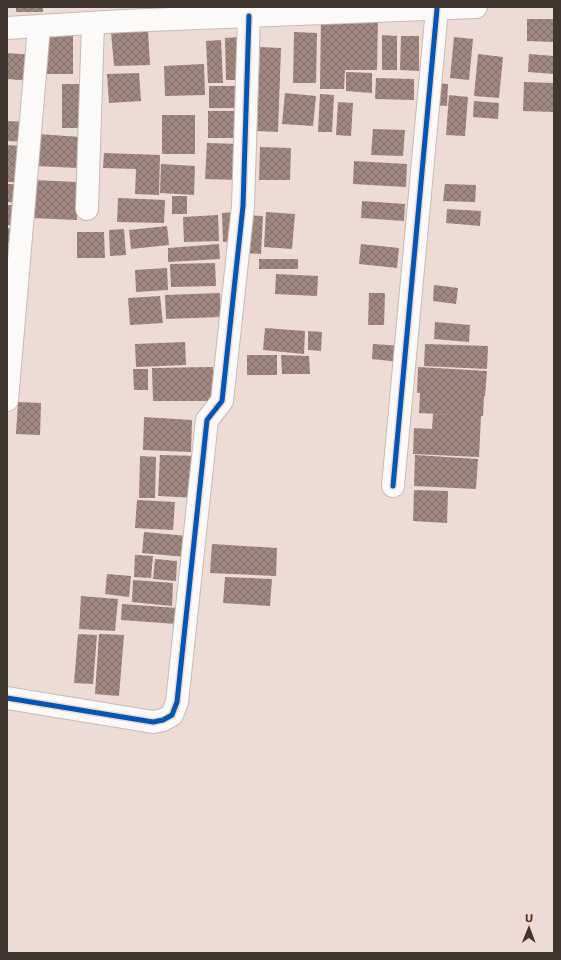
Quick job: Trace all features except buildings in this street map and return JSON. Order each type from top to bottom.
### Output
[{"type":"street","points":[[7,28],[93,23],[123,14],[437,9],[476,7]]},
{"type":"street","points":[[393,486],[437,9]]},
{"type":"street","points":[[7,698],[153,722],[163,720],[172,715],[177,702],[207,420],[222,401],[242,221],[243,198],[235,13]]},
{"type":"street","points":[[87,209],[93,23]]},
{"type":"street","points":[[7,400],[39,27]]},
{"type":"cycle path","points":[[393,486],[437,9]]},
{"type":"cycle path","points":[[7,698],[153,722],[163,720],[172,715],[177,702],[207,420],[222,401],[243,206],[249,16]]}]
